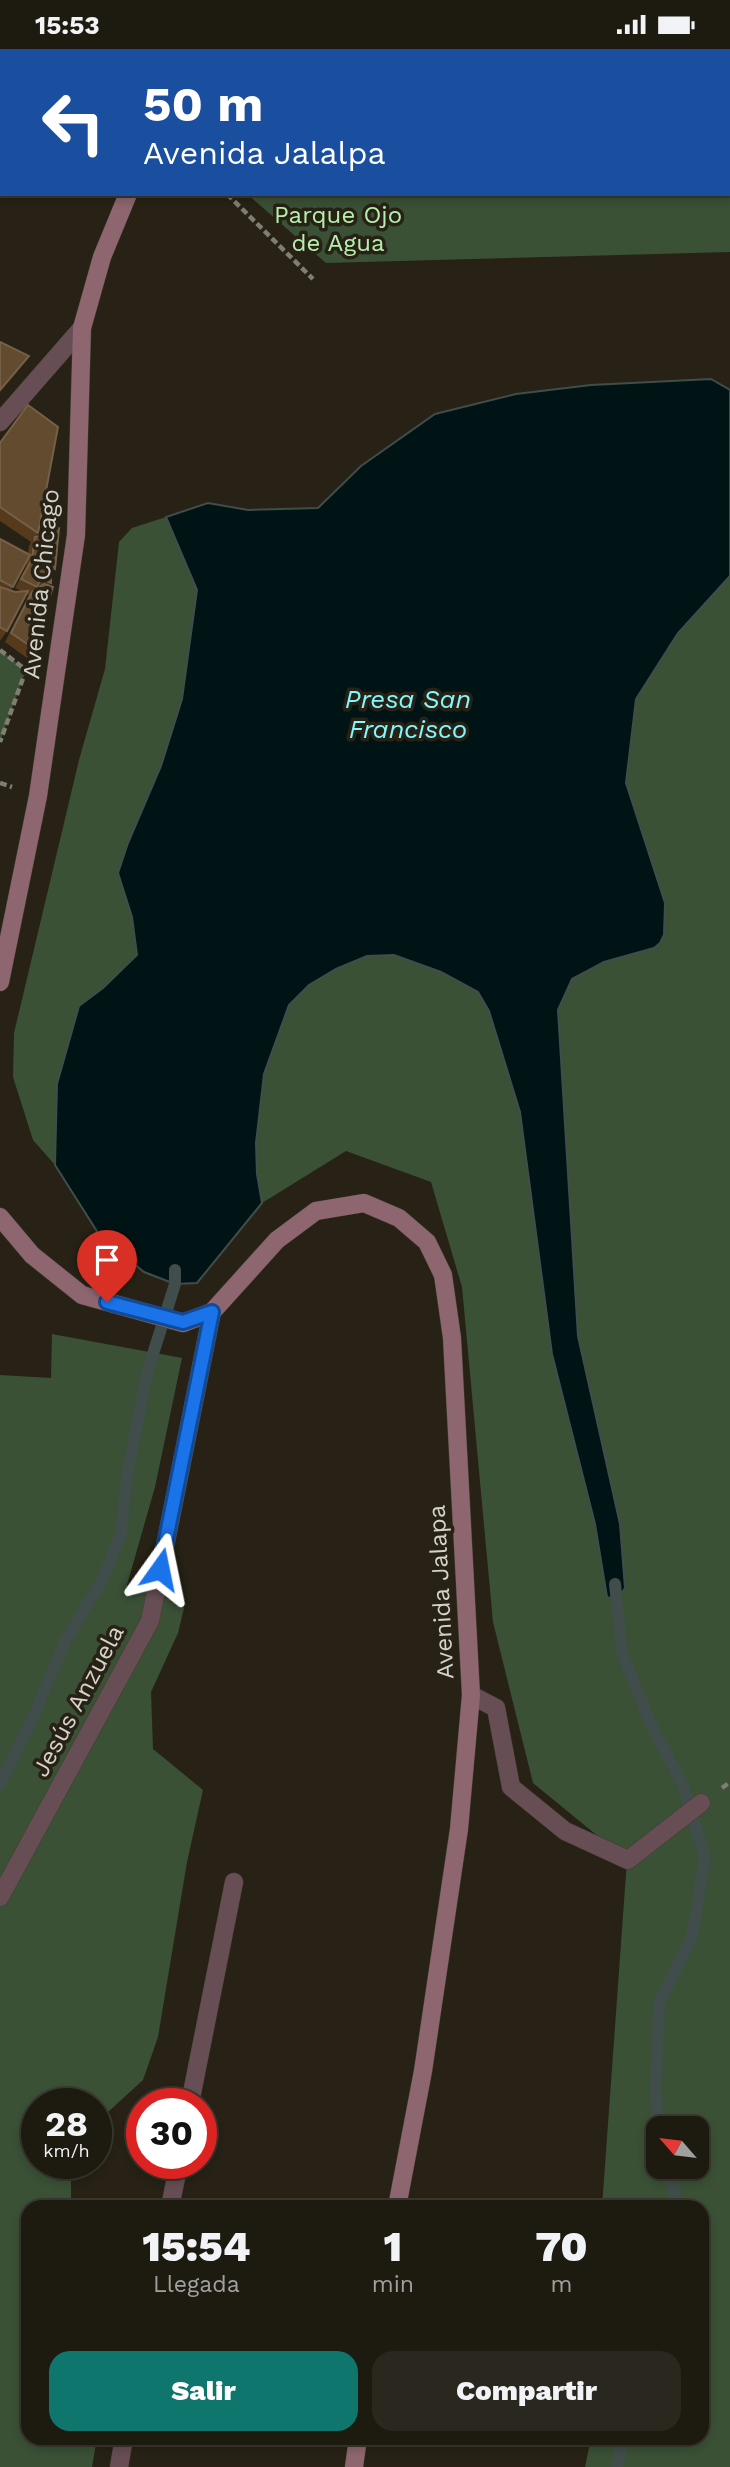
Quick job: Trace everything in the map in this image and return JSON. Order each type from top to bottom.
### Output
[{"type":"street","name":"Avenida Chicago","points":[[0,982],[38,796],[76,535],[82,328],[102,257],[127,196]]},
{"type":"street","points":[[0,422],[82,328]]},
{"type":"street","name":"Avenida Jalapa","points":[[212,1312],[277,1240],[316,1211],[364,1203],[399,1219],[427,1243],[443,1275],[452,1338],[471,1695],[457,1843],[423,2071],[398,2200]]},
{"type":"street","points":[[0,1217],[32,1255],[82,1295],[183,1322],[212,1312]]},
{"type":"street","name":"Jesús Anzuela","points":[[0,1897],[150,1621],[212,1312]]},
{"type":"street","points":[[471,1695],[496,1708],[511,1787],[565,1831],[628,1860],[701,1803]]},
{"type":"street","points":[[193,2088],[234,1882]]},
{"type":"street","points":[[171,2200],[175,2179]]},
{"type":"street","points":[[119,2467],[123,2445]]},
{"type":"street","points":[[354,2467],[357,2445]]},
{"type":"path","points":[[229,196],[313,279]]},
{"type":"path","points":[[0,650],[26,670],[0,742]]},
{"type":"green space","name":"Parque Ojo de Agua","points":[[249,196],[730,196],[730,252],[326,263]]},
{"type":"green space","points":[[166,517],[197,590],[182,699],[161,766],[118,873],[132,917],[137,955],[103,988],[79,1006],[57,1084],[55,1165],[33,1140],[13,1077],[14,1033],[79,760],[105,669],[119,542],[132,528]]},
{"type":"green space","points":[[730,576],[730,2467],[585,2467],[590,2445],[709,2445],[709,2200],[603,2200],[627,1860],[533,1783],[493,1622],[462,1287],[431,1182],[346,1151],[262,1203],[257,1174],[256,1143],[264,1074],[289,1005],[309,985],[336,969],[367,956],[394,955],[441,971],[478,992],[489,1011],[520,1112],[552,1354],[595,1524],[607,1597],[625,1587],[620,1524],[578,1336],[558,1009],[572,979],[604,962],[654,948],[664,936],[665,903],[626,783],[636,699],[678,633]]},
{"type":"green space","points":[[0,650],[26,670],[0,742]]},
{"type":"green space","points":[[52,1334],[182,1358],[155,1487],[127,1585],[163,1596],[184,1608],[178,1633],[151,1692],[153,1749],[203,1790],[187,1862],[158,2037],[143,2080],[134,2088],[126,2088],[126,2096],[112,2108],[112,2088],[21,2088],[21,2179],[71,2179],[71,2200],[21,2200],[21,2445],[96,2445],[92,2467],[0,2467],[0,1375],[51,1378]]},
{"type":"water","name":"Presa San Francisco","points":[[711,379],[730,390],[730,576],[678,633],[636,699],[626,783],[665,903],[664,935],[654,948],[604,962],[572,979],[558,1010],[578,1336],[620,1524],[625,1588],[617,1600],[607,1597],[595,1524],[552,1354],[520,1112],[489,1011],[478,992],[441,972],[394,955],[367,956],[336,969],[309,985],[289,1005],[264,1074],[256,1143],[262,1203],[197,1283],[175,1284],[144,1272],[100,1236],[55,1165],[57,1084],[79,1006],[103,988],[137,955],[132,917],[118,873],[161,766],[182,699],[197,590],[166,517],[208,503],[248,510],[318,508],[361,466],[435,414],[516,394],[591,385]]},
{"type":"building","points":[[0,342],[29,356],[0,390]]},
{"type":"building","points":[[28,405],[58,427],[38,533],[0,507],[0,443]]},
{"type":"building","points":[[45,525],[59,528],[55,569],[32,558],[35,537],[42,535]]},
{"type":"building","points":[[0,539],[30,555],[13,587],[0,580]]},
{"type":"building","points":[[31,561],[51,571],[51,583],[41,578],[37,587],[21,579]]},
{"type":"building","points":[[44,584],[53,587],[33,648],[11,633],[32,592]]},
{"type":"building","points":[[0,587],[15,592],[28,591],[7,631],[0,627]]},
{"type":"waterway","points":[[0,1784],[34,1715],[65,1641],[102,1580],[121,1535],[126,1481],[147,1373],[175,1284],[175,1270]]},
{"type":"waterway","points":[[615,1584],[622,1653],[650,1722],[683,1785],[705,1857],[692,1937],[659,2004],[657,2116]]},
{"type":"waterway","points":[[671,2179],[676,2200]]},
{"type":"waterway","points":[[617,2467],[621,2445]]},
{"type":"route","points":[[107,1302],[183,1322],[212,1312],[160,1569]]}]
